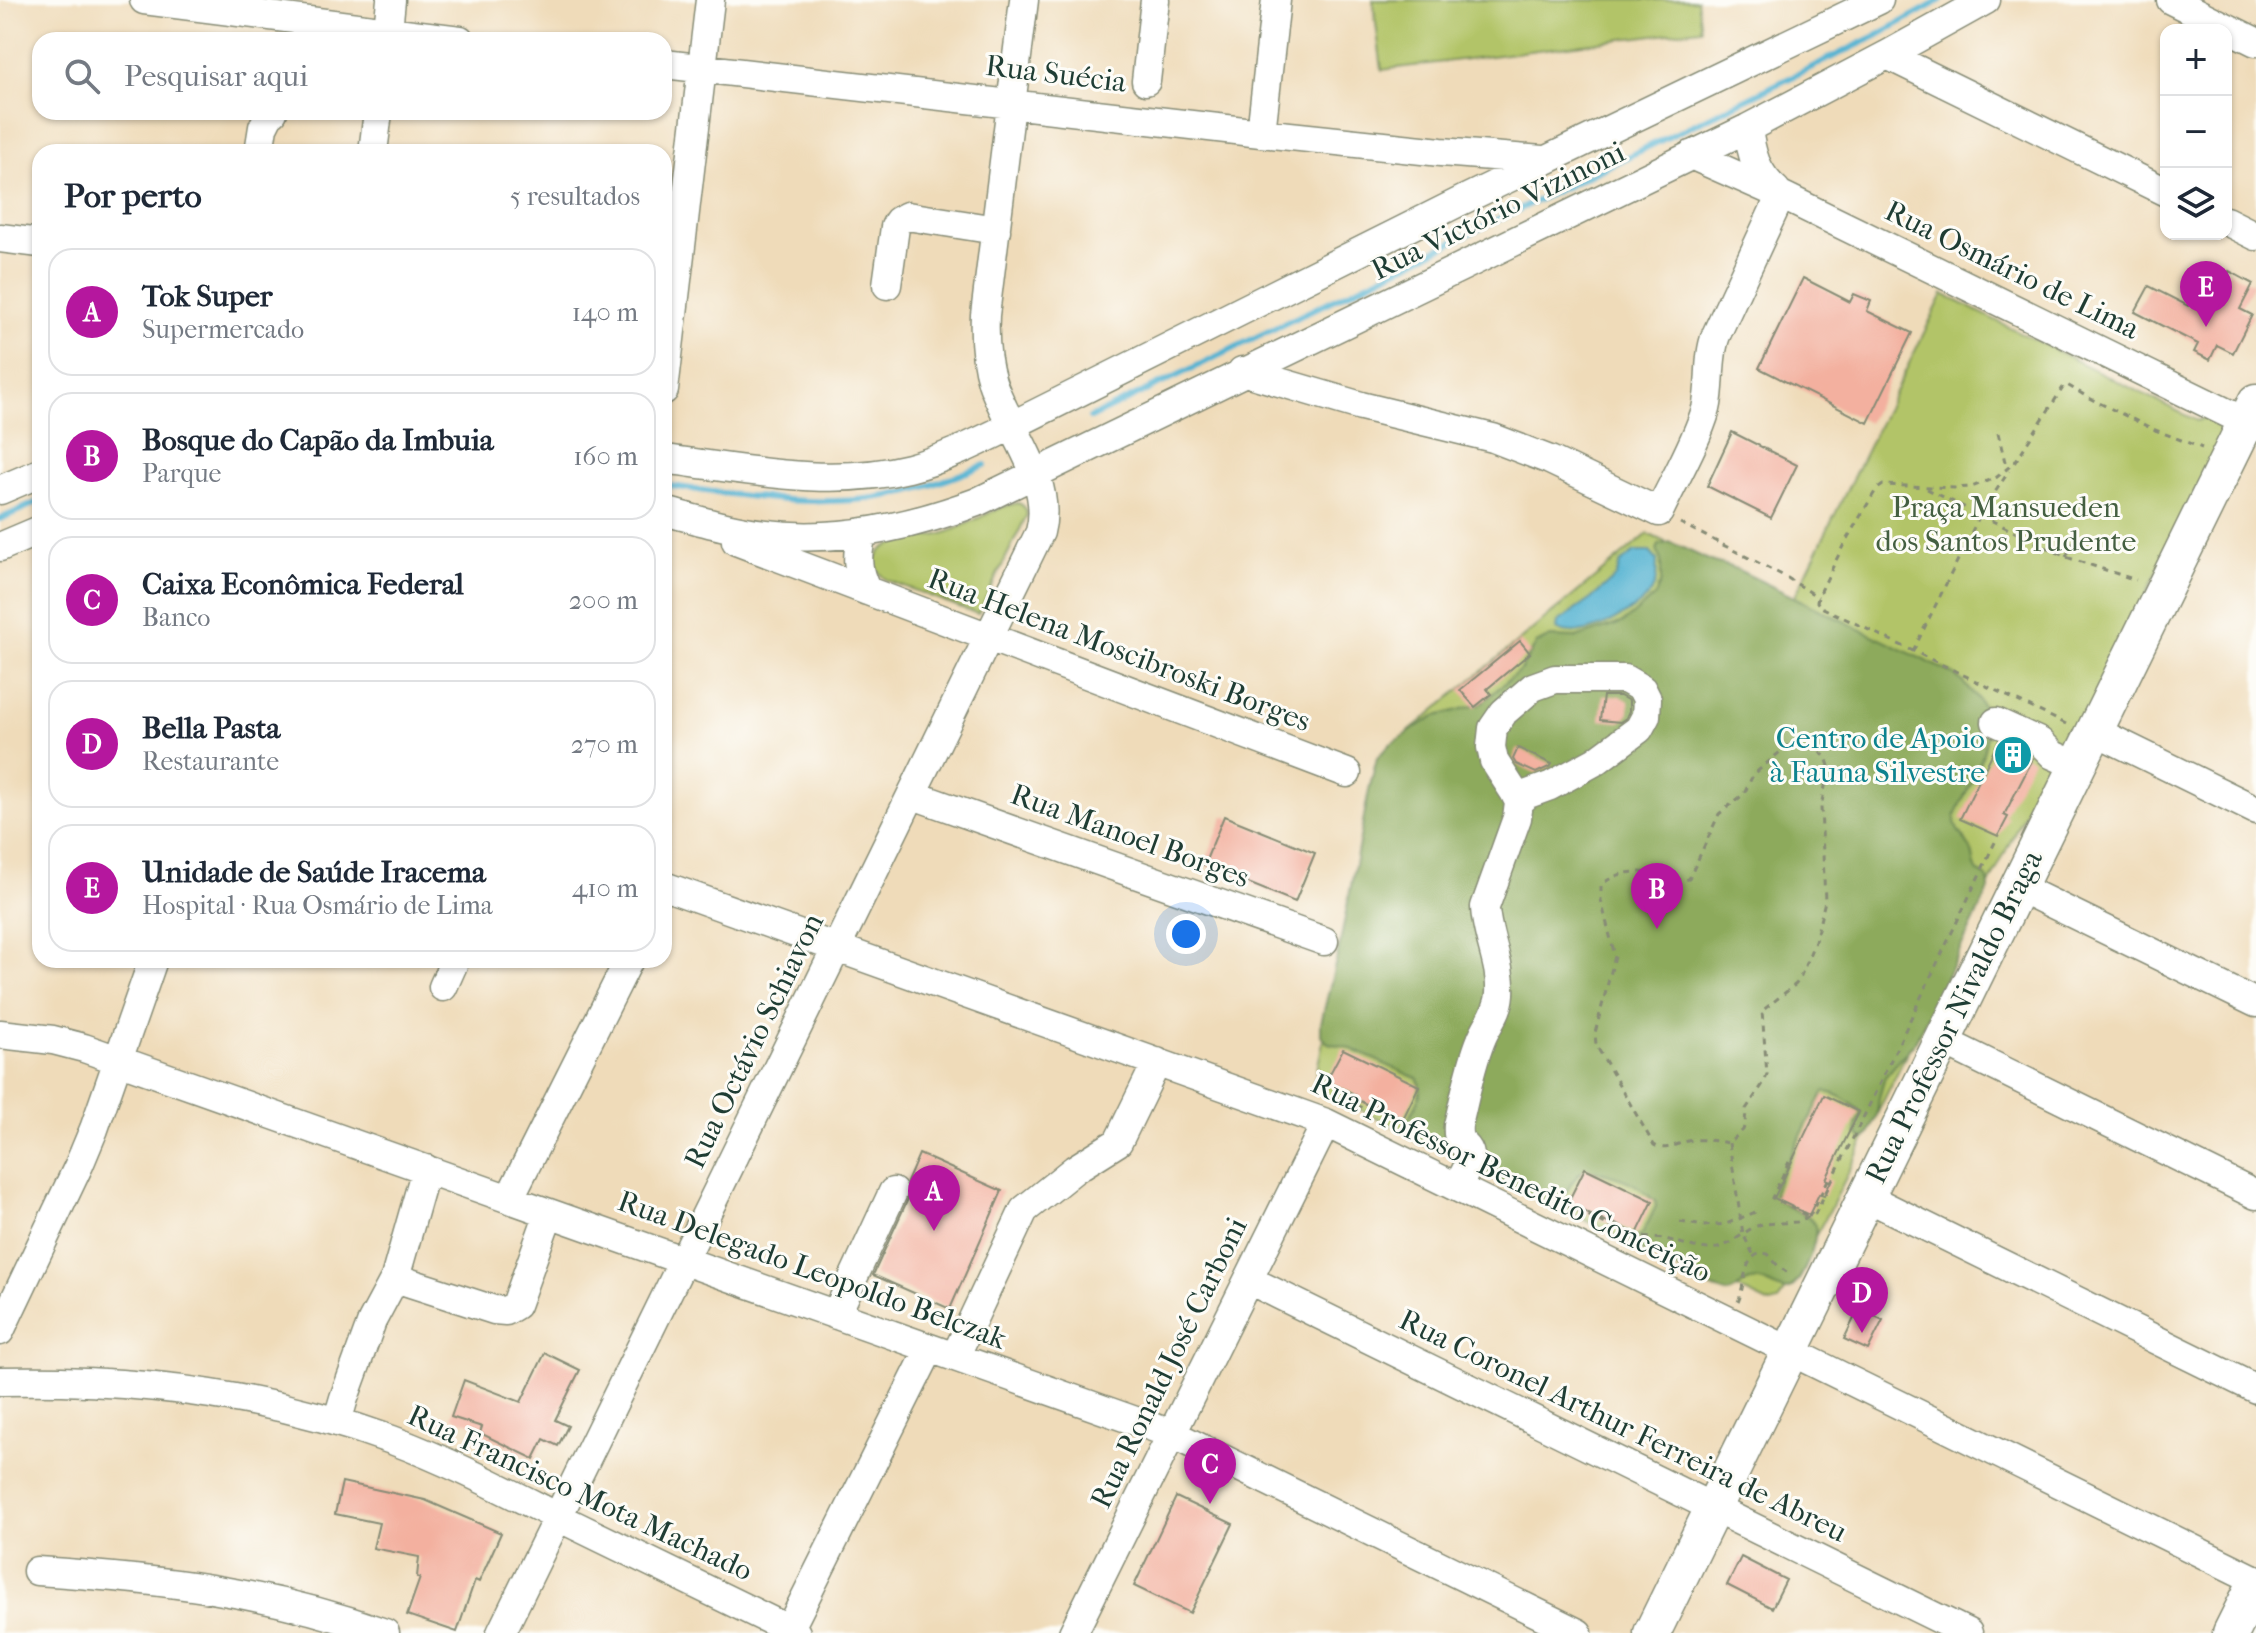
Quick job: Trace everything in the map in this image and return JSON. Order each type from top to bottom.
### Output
[{"type":"main road","name":"Rua Professor Nivaldo Braga","points":[[1652,1633],[2078,766],[2084,730],[2253,417]]},
{"type":"main road","points":[[2231,1633],[2256,1581]]},
{"type":"street","points":[[144,0],[250,7],[368,32]]},
{"type":"street","points":[[387,32],[391,0]]},
{"type":"street","points":[[672,301],[710,0]]},
{"type":"street","name":"Rua Octávio Schiavon","points":[[501,1633],[1040,532],[1044,502],[1036,474],[991,380],[985,347],[985,315],[1024,0]]},
{"type":"street","points":[[1146,81],[1155,0]]},
{"type":"street","points":[[1261,133],[1276,0]]},
{"type":"street","name":"Rua Victório Vizinoni","points":[[672,460],[805,475],[861,476],[910,468],[942,457],[1011,426],[1544,160],[1879,0]]},
{"type":"street","name":"Rua Victório Vizinoni","points":[[672,514],[767,534],[798,536],[863,532],[921,521],[977,502],[1748,128],[1986,0]]},
{"type":"street","points":[[2171,0],[2256,42]]},
{"type":"street","points":[[1887,55],[2160,189]]},
{"type":"street","name":"Rua Suécia","points":[[672,65],[1261,133],[1544,160]]},
{"type":"street","points":[[260,144],[266,120]]},
{"type":"street","points":[[374,144],[377,120]]},
{"type":"street","name":"Rua Osmário de Lima","points":[[1748,128],[1750,147],[1759,172],[1781,195]]},
{"type":"street","points":[[1441,152],[1461,169],[1465,199]]},
{"type":"street","name":"Rua Osmário de Lima","points":[[1691,155],[2253,417]]},
{"type":"street","points":[[1242,371],[1327,397],[1493,438],[1550,460],[1659,512],[1704,414],[1712,346],[1781,195]]},
{"type":"street","points":[[887,285],[895,227],[907,216],[996,230]]},
{"type":"street","points":[[2232,224],[2256,236]]},
{"type":"street","points":[[0,238],[32,242]]},
{"type":"street","points":[[1312,339],[1311,369],[1316,383],[1327,397]]},
{"type":"street","points":[[0,490],[32,476]]},
{"type":"street","name":"Rua Helena Moscibroski Borges","points":[[672,515],[1347,773]]},
{"type":"street","points":[[863,532],[857,562],[867,591]]},
{"type":"street","points":[[0,547],[32,533]]},
{"type":"street","points":[[1457,1187],[1470,1156],[1460,1143],[1458,1125],[1478,1047],[1497,1012],[1500,993],[1485,907],[1517,818],[1519,802],[1494,761],[1491,747],[1493,728],[1504,712],[1533,687],[1555,679],[1625,679],[1642,689],[1647,699],[1646,716],[1639,729],[1596,761],[1550,786],[1528,794],[1519,802]]},
{"type":"street","points":[[1996,722],[2040,742],[2053,755],[2078,766]]},
{"type":"street","points":[[2084,730],[2256,810]]},
{"type":"street","name":"Rua Manoel Borges","points":[[913,795],[1324,941]]},
{"type":"street","points":[[2018,887],[2256,1003]]},
{"type":"street","name":"Rua Professor Benedito Conceição","points":[[672,890],[1326,1123],[2256,1581]]},
{"type":"street","points":[[0,1331],[79,1165],[150,968]]},
{"type":"street","points":[[443,987],[451,968]]},
{"type":"street","points":[[509,1199],[625,968]]},
{"type":"street","name":"Rua Delegado Leopoldo Belczak","points":[[0,1034],[53,1040],[118,1060],[1172,1434],[1578,1633]]},
{"type":"street","points":[[1943,1041],[2256,1195]]},
{"type":"street","points":[[793,1631],[943,1352],[1024,1210],[1075,1169],[1118,1142],[1157,1062]]},
{"type":"street","name":"Rua Ronald José Carboni","points":[[1073,1633],[1326,1123]]},
{"type":"street","points":[[337,1422],[372,1321],[395,1278],[426,1169]]},
{"type":"street","points":[[836,1315],[893,1192]]},
{"type":"street","points":[[1866,1197],[2256,1389]]},
{"type":"street","points":[[395,1278],[494,1310],[506,1311],[516,1305],[549,1213]]},
{"type":"street","name":"Rua Coronel Arthur Ferreira de Abreu","points":[[1249,1280],[1968,1633]]},
{"type":"street","name":"Rua Francisco Mota Machado","points":[[0,1381],[158,1386],[264,1404],[337,1422],[435,1457],[793,1631]]},
{"type":"street","points":[[37,1571],[169,1582],[240,1593],[298,1606],[385,1633]]},
{"type":"path","points":[[1913,651],[1980,515],[2064,386],[2209,452]]},
{"type":"path","points":[[1998,433],[2007,470]]},
{"type":"path","points":[[2015,462],[1985,483],[1972,487],[1883,485],[1876,490],[1845,542],[1817,602],[1821,607],[2084,730]]},
{"type":"path","points":[[1924,487],[2066,557],[2147,583]]},
{"type":"path","points":[[1659,512],[1786,577],[1818,597]]},
{"type":"path","points":[[2066,557],[2077,534]]},
{"type":"path","points":[[1804,744],[1826,757],[1829,766],[1821,807],[1827,892],[1815,941],[1800,978],[1762,1011],[1767,1074],[1746,1109],[1743,1130],[1729,1143],[1701,1139],[1688,1140],[1665,1149],[1658,1148],[1596,1045],[1595,1033],[1615,956],[1599,890],[1605,882],[1640,870],[1689,879],[1719,814],[1744,794],[1753,775],[1776,755],[1787,746],[1804,744]]},
{"type":"path","points":[[1567,1205],[1630,1236],[1666,1239],[1694,1247],[1718,1248],[1762,1224],[1797,1222],[1809,1217],[1819,1208],[1997,838]]},
{"type":"path","points":[[1357,1115],[1362,1103]]},
{"type":"path","points":[[1729,1143],[1743,1234],[1754,1256]]},
{"type":"path","points":[[1789,1162],[1772,1198],[1809,1217]]},
{"type":"path","points":[[1809,1217],[1828,1180]]},
{"type":"path","points":[[1680,1222],[1704,1226],[1726,1224],[1758,1211]]},
{"type":"path","points":[[1743,1291],[1747,1268],[1754,1256],[1763,1252],[1788,1273]]},
{"type":"green space","points":[[1373,0],[1697,0],[1701,29],[1382,70]]},
{"type":"green space","name":"Praça Mansueden dos Santos Prudente","points":[[1943,294],[2197,421],[2208,416],[2221,425],[2223,435],[2077,737],[2064,732],[1831,1208],[1778,1302],[1770,1304],[1739,1289],[1730,1291],[1313,1089],[1383,753],[1648,534],[1792,602]]},
{"type":"green space","points":[[1018,503],[1027,515],[978,614],[887,580],[878,570],[877,558],[887,547],[942,534]]},
{"type":"green space","points":[[1670,542],[1713,562],[1732,567],[1955,675],[1980,702],[1988,720],[1981,759],[1955,822],[1969,846],[1976,869],[1987,879],[1989,890],[1915,1042],[1885,1077],[1877,1116],[1868,1136],[1862,1138],[1856,1134],[1861,1113],[1857,1109],[1840,1096],[1824,1092],[1779,1177],[1774,1193],[1783,1203],[1808,1216],[1816,1233],[1803,1273],[1786,1290],[1756,1281],[1747,1282],[1731,1292],[1716,1290],[1631,1244],[1633,1237],[1642,1235],[1656,1206],[1655,1201],[1640,1188],[1623,1180],[1585,1171],[1577,1176],[1557,1203],[1541,1202],[1488,1175],[1461,1136],[1438,1145],[1416,1142],[1403,1129],[1420,1094],[1418,1079],[1347,1047],[1328,1043],[1321,1036],[1321,1023],[1377,758],[1389,745],[1433,717],[1480,704],[1521,669],[1536,644],[1550,637],[1576,638],[1624,622],[1655,596],[1661,581],[1661,561],[1657,550],[1659,545]]},
{"type":"water","points":[[1635,552],[1650,552],[1657,560],[1655,583],[1645,599],[1622,616],[1594,629],[1567,632],[1557,629],[1558,622],[1616,577],[1620,563]]},
{"type":"building","points":[[2229,271],[2253,284],[2240,309],[2252,315],[2233,353],[2217,345],[2210,360],[2194,352],[2198,344],[2135,312],[2149,286],[2188,306],[2204,274],[2223,284]]},
{"type":"building","points":[[1803,278],[1850,302],[1854,294],[1871,301],[1867,311],[1912,333],[1868,423],[1759,368]]},
{"type":"building","points":[[1732,432],[1797,465],[1771,518],[1707,486]]},
{"type":"building","points":[[1520,641],[1530,653],[1487,689],[1491,694],[1475,707],[1460,690]]},
{"type":"building","points":[[1603,696],[1620,696],[1629,701],[1626,718],[1620,722],[1600,720]]},
{"type":"building","points":[[1998,742],[2033,759],[2004,815],[2008,817],[1998,836],[1960,819]]},
{"type":"building","points":[[1518,748],[1551,766],[1536,773],[1516,764],[1513,759]]},
{"type":"building","points":[[1224,816],[1315,853],[1295,902],[1204,865]]},
{"type":"building","points":[[1343,1049],[1419,1086],[1403,1119],[1376,1105],[1374,1108],[1326,1081]]},
{"type":"building","points":[[1824,1095],[1859,1112],[1826,1179],[1831,1181],[1824,1196],[1819,1194],[1809,1215],[1774,1198]]},
{"type":"building","points":[[919,1154],[1002,1191],[950,1309],[873,1275],[908,1199],[910,1190],[907,1182]]},
{"type":"building","points":[[1585,1168],[1653,1201],[1637,1234],[1567,1204]]},
{"type":"building","points":[[1859,1308],[1883,1320],[1868,1350],[1844,1339]]},
{"type":"building","points":[[545,1353],[580,1370],[555,1420],[568,1426],[558,1446],[544,1439],[534,1459],[480,1433],[482,1427],[451,1417],[464,1380],[521,1402]]},
{"type":"building","points":[[342,1482],[425,1500],[501,1533],[479,1582],[475,1580],[457,1632],[407,1615],[420,1578],[417,1577],[419,1557],[373,1548],[379,1523],[335,1514]]},
{"type":"building","points":[[1176,1497],[1233,1524],[1190,1613],[1134,1586]]},
{"type":"building","points":[[1741,1557],[1786,1580],[1772,1608],[1727,1585]]},
{"type":"waterway","points":[[1090,418],[1878,35],[1941,0]]},
{"type":"waterway","points":[[672,486],[760,498],[858,500],[921,488],[985,465]]},
{"type":"waterway","points":[[0,519],[32,505]]},
{"type":"place","name":"Unidade de Saúde Iracema","points":[[2206,327]]},
{"type":"place","name":"Centro de Apoio à Fauna Silvestre","points":[[2013,755]]},
{"type":"place","name":"Bosque do Capão da Imbuia","points":[[1657,929]]},
{"type":"place","name":"Tok Super","points":[[934,1231]]},
{"type":"place","name":"Bella Pasta","points":[[1862,1333]]},
{"type":"place","name":"Caixa Econômica Federal","points":[[1210,1504]]}]
